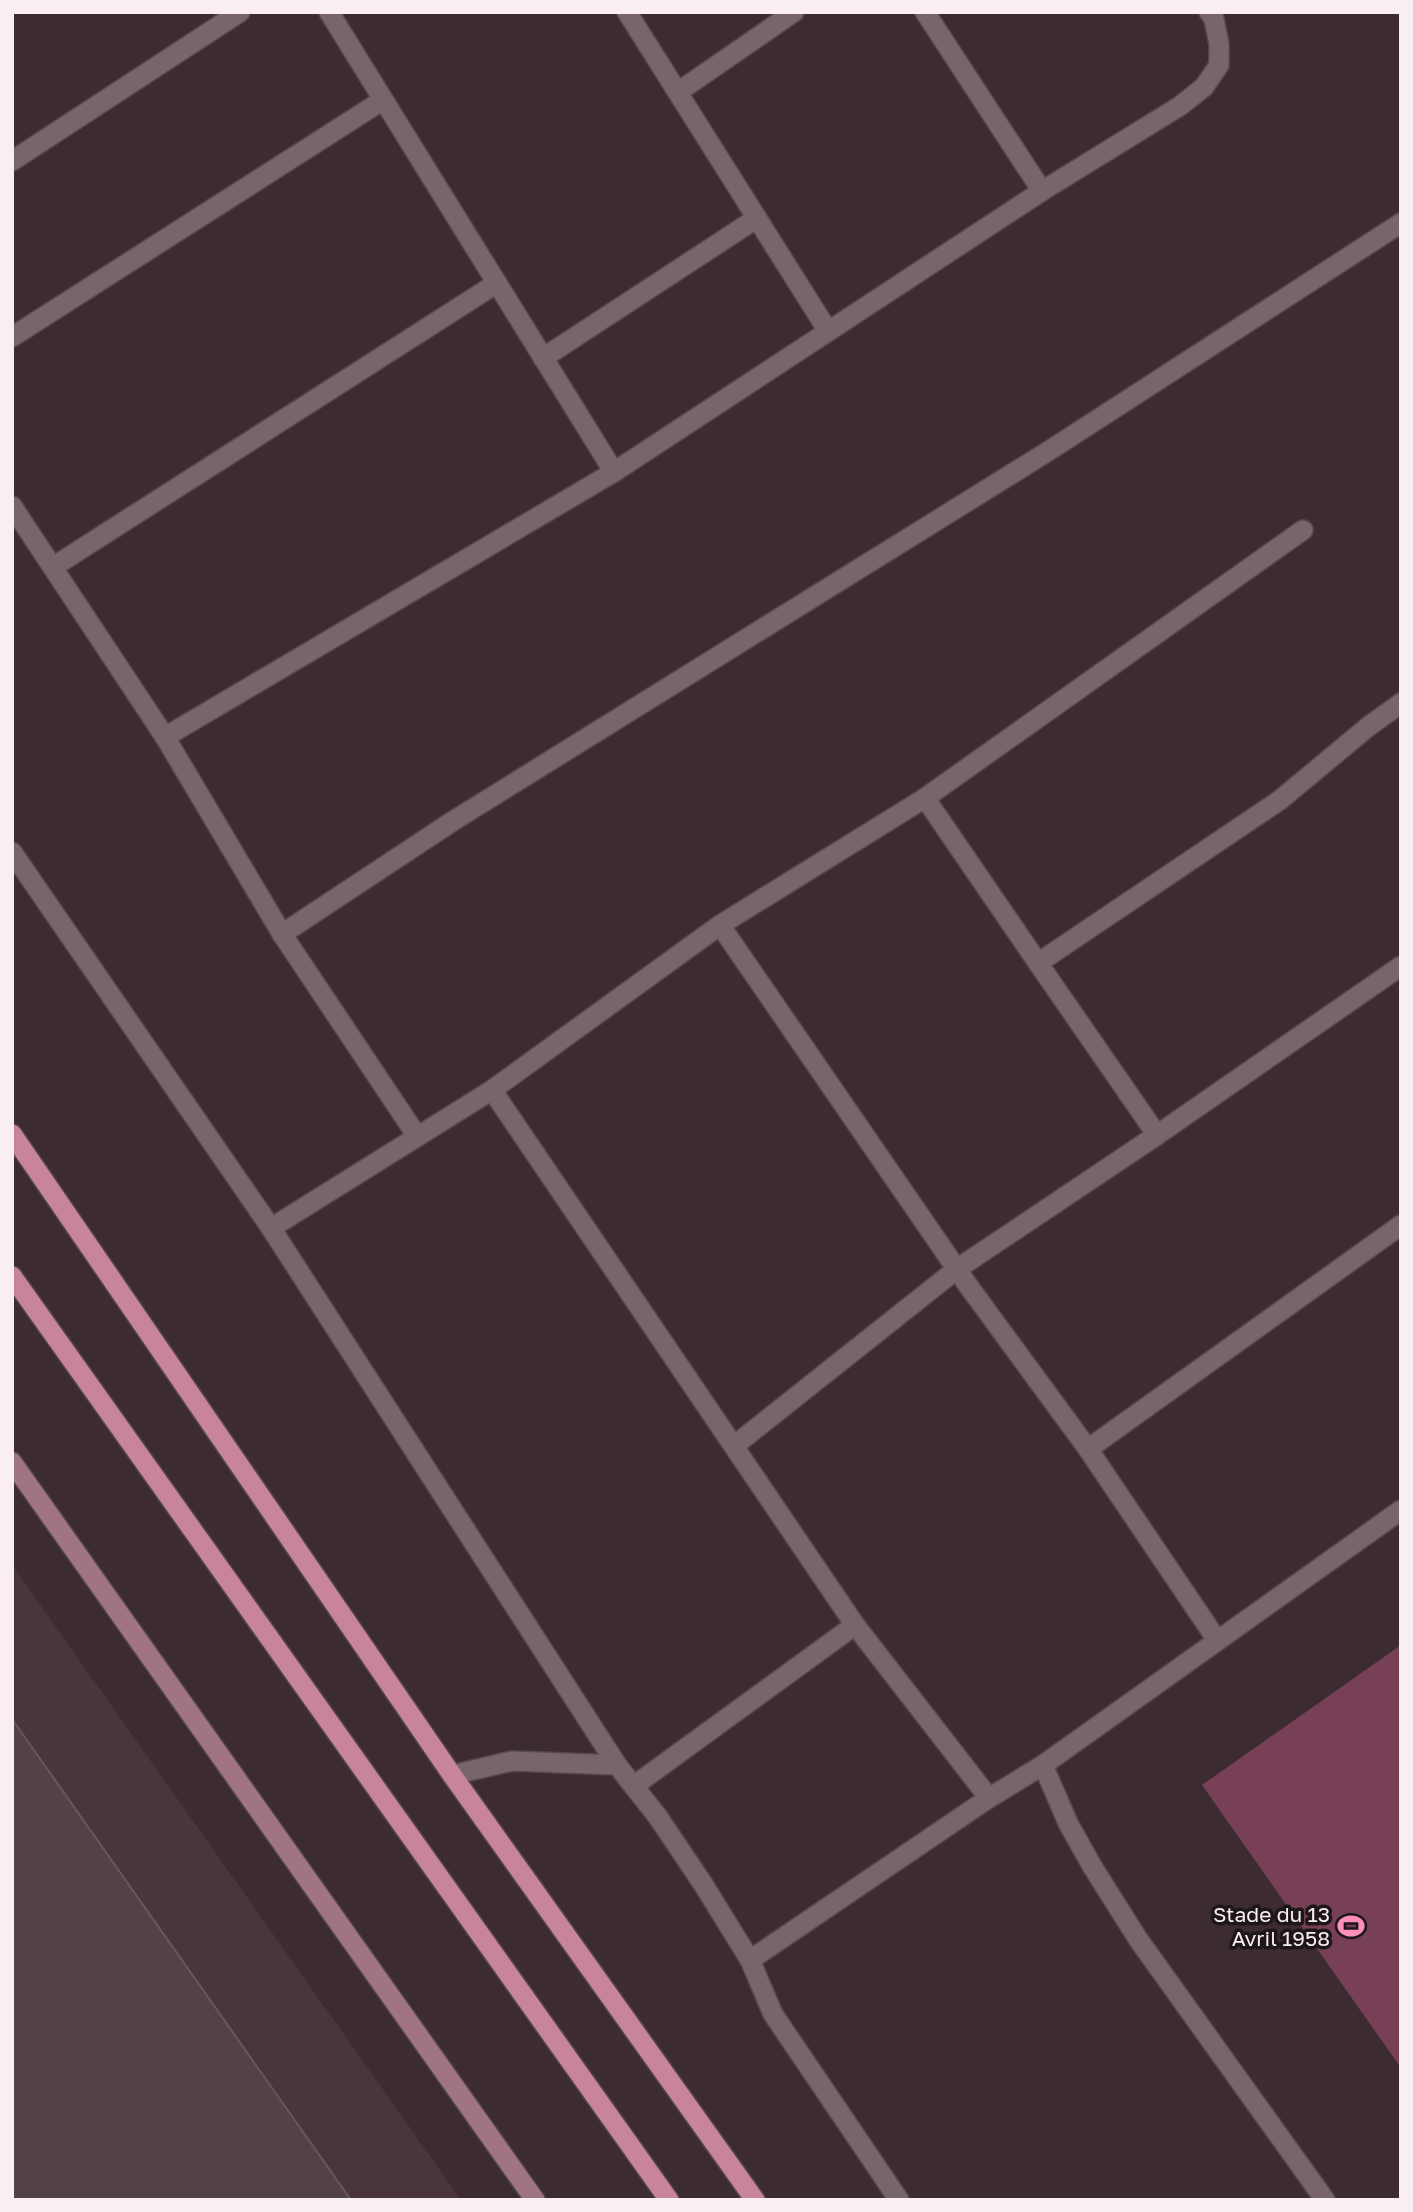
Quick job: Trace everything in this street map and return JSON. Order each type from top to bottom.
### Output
[{"type":"main road","points":[[12,1134],[452,1775],[755,2200]]},
{"type":"main road","points":[[12,1276],[669,2200]]},
{"type":"main road","points":[[12,1462],[535,2200]]},
{"type":"street","points":[[12,161],[240,12]]},
{"type":"street","points":[[329,12],[614,472]]},
{"type":"street","points":[[627,12],[828,331]]},
{"type":"street","points":[[678,92],[794,12]]},
{"type":"street","points":[[925,12],[1042,191]]},
{"type":"street","points":[[165,737],[614,472],[1042,191],[1180,106],[1203,87],[1219,65],[1219,44],[1214,19],[1209,12]]},
{"type":"street","points":[[12,337],[383,100]]},
{"type":"street","points":[[543,358],[757,218]]},
{"type":"street","points":[[282,934],[453,821],[1047,452],[1401,223]]},
{"type":"street","points":[[53,567],[497,283]]},
{"type":"street","points":[[12,506],[165,737],[282,934],[417,1136]]},
{"type":"street","points":[[271,1228],[492,1090],[720,925],[925,798],[1303,530]]},
{"type":"street","points":[[1038,963],[1279,800],[1369,726],[1401,704]]},
{"type":"street","points":[[925,798],[1157,1135]]},
{"type":"street","points":[[12,852],[271,1228],[617,1765],[635,1785],[703,1884],[750,1960],[773,2014],[899,2200]]},
{"type":"street","points":[[720,925],[957,1269],[1088,1449],[1217,1640]]},
{"type":"street","points":[[735,1445],[957,1269],[1401,966]]},
{"type":"street","points":[[492,1090],[855,1625],[989,1798]]},
{"type":"street","points":[[1088,1449],[1401,1225]]},
{"type":"street","points":[[750,1960],[989,1798],[1043,1765],[1401,1510]]},
{"type":"street","points":[[635,1785],[855,1625]]},
{"type":"street","points":[[452,1775],[512,1761],[617,1765]]},
{"type":"street","points":[[1043,1765],[1068,1824],[1138,1939],[1325,2200]]},
{"type":"shaded area","points":[[12,1565],[461,2200],[12,2200]]},
{"type":"shaded area","name":"Stade du 13 Avril 1958","points":[[1401,1645],[1401,2068],[1202,1785]]},
{"type":"building","points":[[12,1719],[351,2200],[12,2200]]},
{"type":"place","name":"Stade du 13 Avril 1958","points":[[1351,1926]]}]
